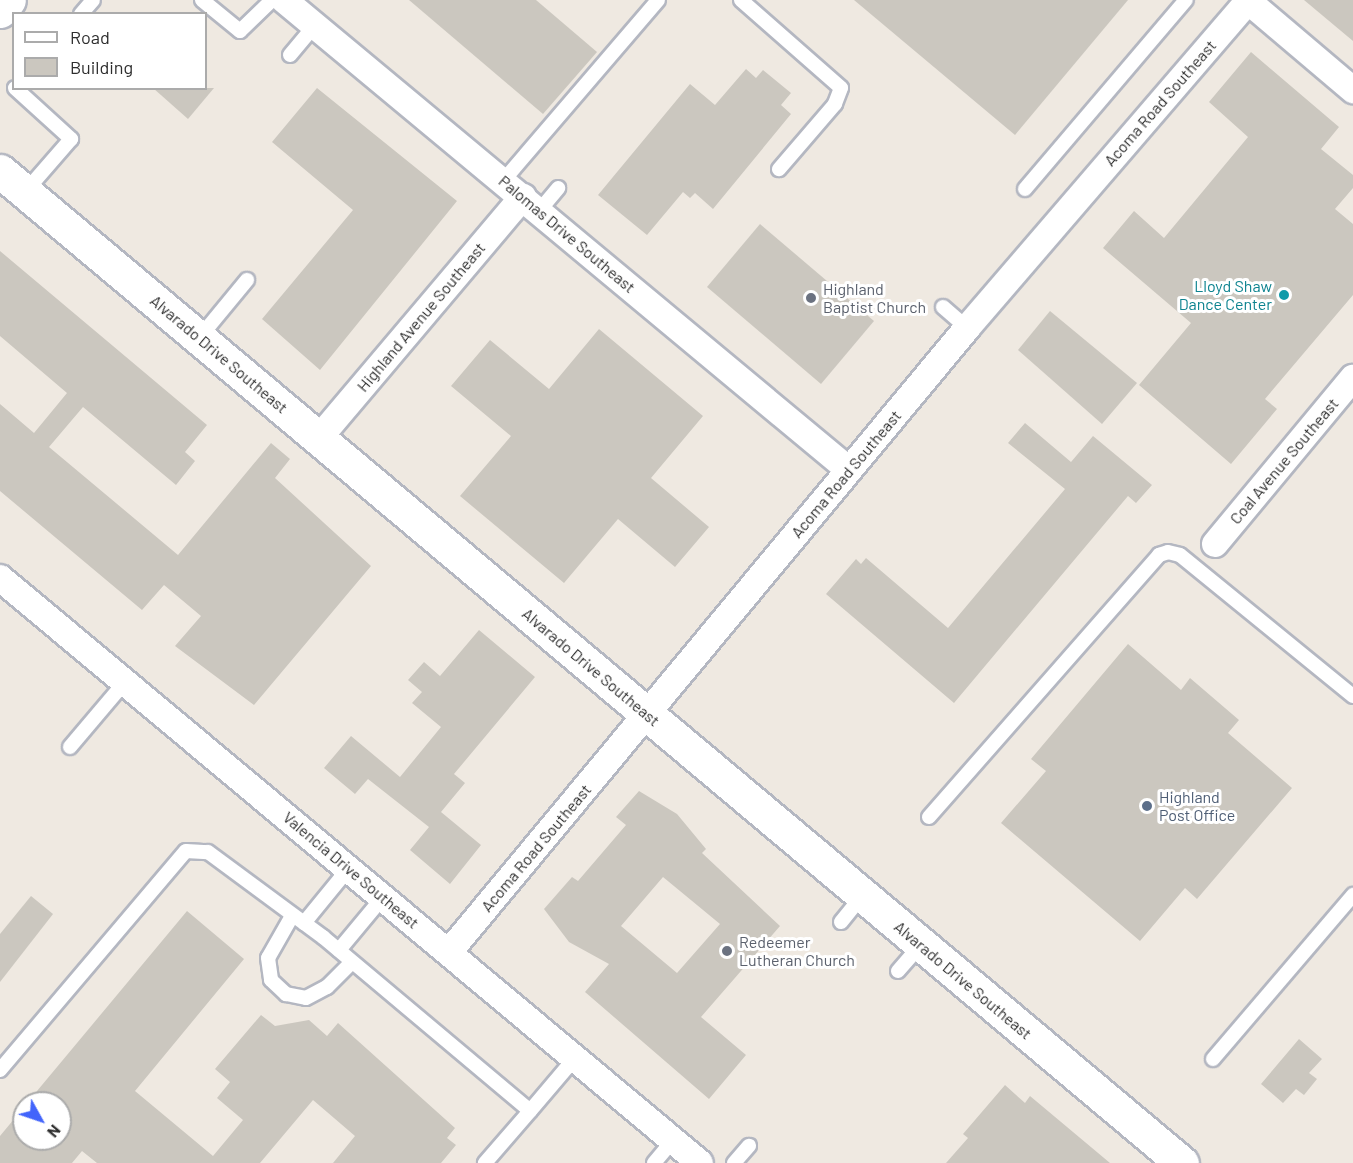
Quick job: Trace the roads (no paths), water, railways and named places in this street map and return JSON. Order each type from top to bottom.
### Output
[{"type":"street","points":[[0,11],[9,0]]},
{"type":"street","name":"Palomas Drive Southeast","points":[[284,0],[849,470]]},
{"type":"street","points":[[1249,0],[1353,90]]},
{"type":"street","name":"Acoma Road Southeast","points":[[449,952],[967,328],[1249,0]]},
{"type":"street","name":"Alvarado Drive Southeast","points":[[0,171],[1182,1163]]},
{"type":"street","name":"Highland Avenue Southeast","points":[[319,438],[522,196]]},
{"type":"street","name":"Coal Avenue Southeast","points":[[1215,544],[1353,378]]},
{"type":"street","name":"Valencia Drive Southeast","points":[[0,578],[700,1163]]},
{"type":"lane","points":[[83,12],[93,0]]},
{"type":"lane","points":[[202,0],[240,31],[272,0]]},
{"type":"lane","points":[[522,196],[658,0]]},
{"type":"lane","points":[[741,0],[841,88],[835,104],[778,169]]},
{"type":"lane","points":[[1025,189],[1186,0]]},
{"type":"lane","points":[[290,55],[315,25]]},
{"type":"lane","points":[[17,90],[71,139],[25,192]]},
{"type":"lane","points":[[522,196],[558,188]]},
{"type":"lane","points":[[200,338],[247,280]]},
{"type":"lane","points":[[943,307],[967,328]]},
{"type":"lane","points":[[929,817],[1159,555],[1168,552],[1180,555],[1353,696]]},
{"type":"lane","points":[[70,747],[125,682]]},
{"type":"lane","points":[[0,1070],[186,850],[208,852],[304,923],[530,1111]]},
{"type":"lane","points":[[304,923],[349,868]]},
{"type":"lane","points":[[1212,1059],[1353,895]]},
{"type":"lane","points":[[841,922],[862,896]]},
{"type":"lane","points":[[339,950],[383,897]]},
{"type":"lane","points":[[292,916],[268,958],[271,981],[286,994],[306,998],[327,987],[352,962]]},
{"type":"lane","points":[[898,971],[921,945]]},
{"type":"lane","points":[[485,1163],[575,1058]]},
{"type":"lane","points":[[654,1163],[674,1140]]},
{"type":"lane","points":[[734,1163],[749,1146]]},
{"type":"place","name":"Lloyd Shaw Dance Center","points":[[1284,295]]},
{"type":"place","name":"Highland Baptist Church","points":[[811,298]]},
{"type":"place","name":"Highland Post Office","points":[[1147,806]]},
{"type":"place","name":"Redeemer Lutheran Church","points":[[727,951]]}]
